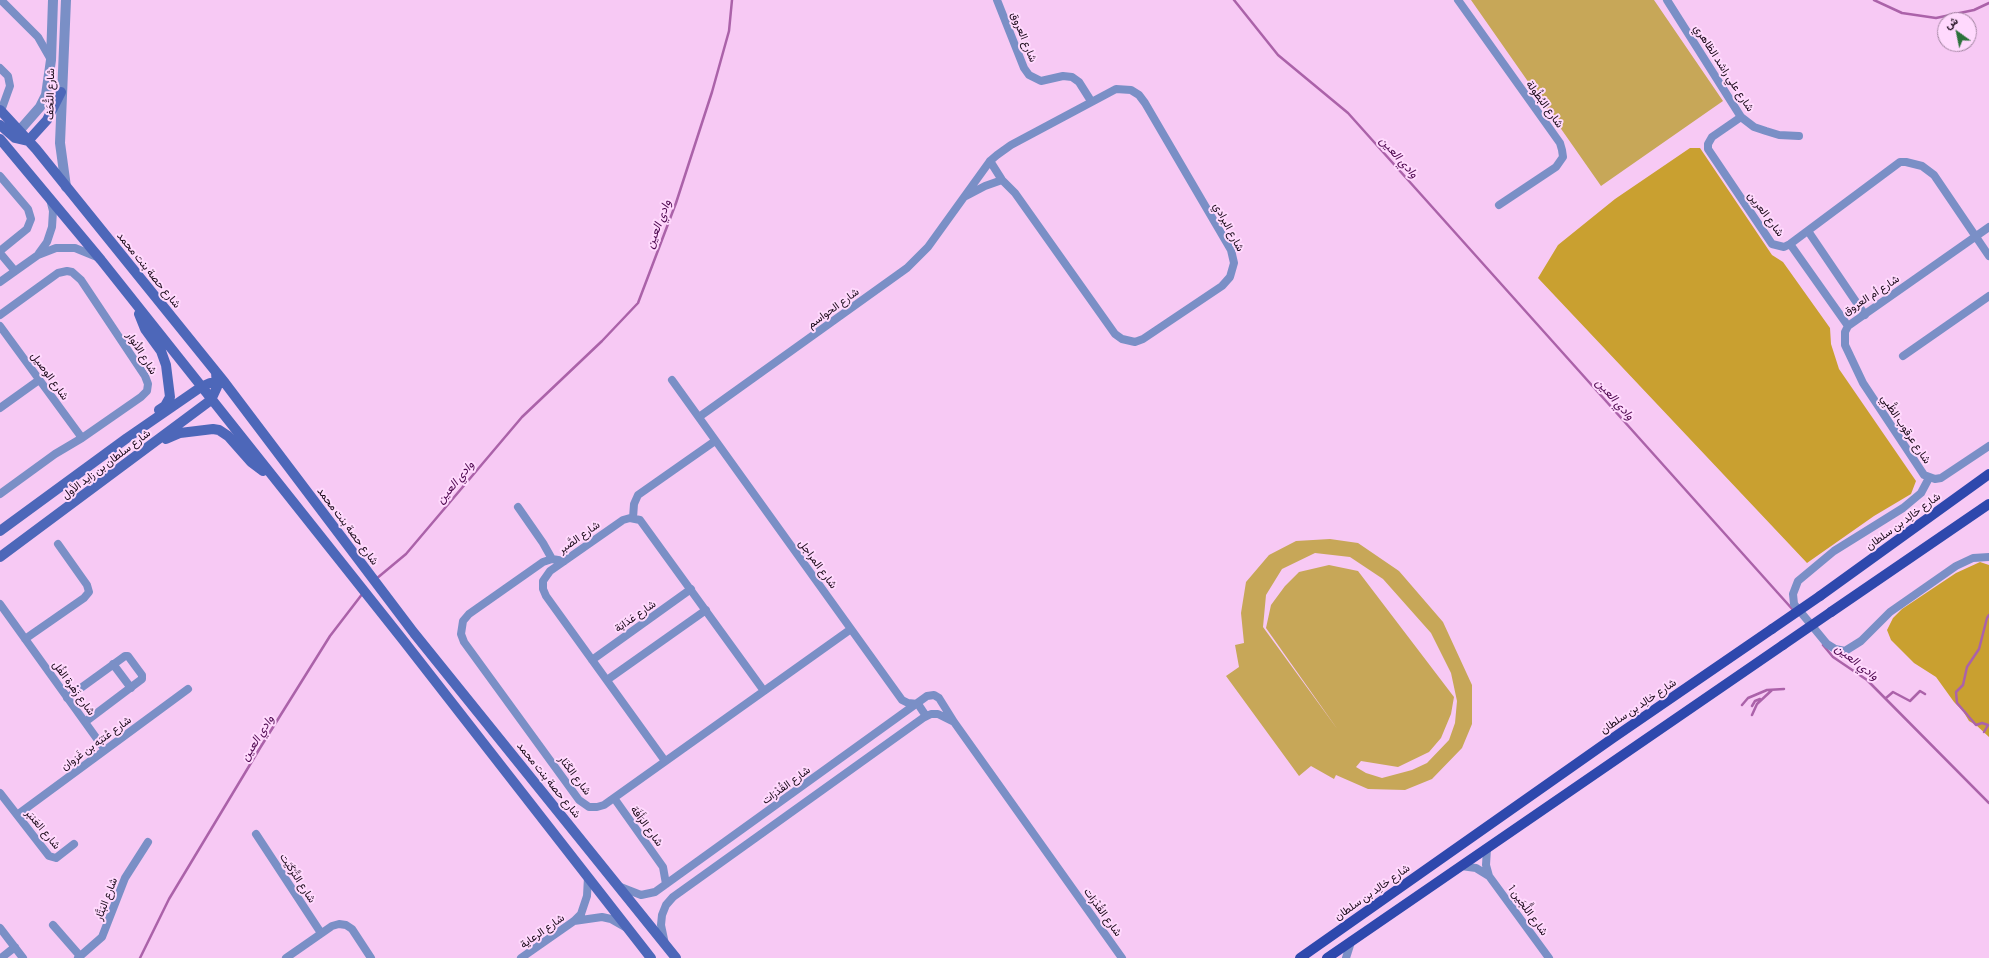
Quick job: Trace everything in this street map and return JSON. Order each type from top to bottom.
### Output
[{"type":"main road","points":[[28,141],[47,120],[61,92]]},
{"type":"main road","name":"شارع حصة بنت محمد","points":[[0,110],[16,134],[28,141],[216,372],[221,383],[414,633],[676,958]]},
{"type":"main road","points":[[0,125],[16,134],[12,146],[14,155]]},
{"type":"main road","points":[[0,139],[101,260],[403,640],[651,958]]},
{"type":"main road","points":[[127,438],[141,422],[165,406],[170,392],[163,356],[145,329],[137,306]]},
{"type":"main road","points":[[211,400],[221,383]]},
{"type":"main road","name":"شارع سلطان بن زايد الأول","points":[[0,531],[127,438],[201,387],[207,384],[221,383]]},
{"type":"main road","name":"شارع سلطان بن زايد الأول","points":[[0,557],[211,400]]},
{"type":"main road","points":[[124,466],[137,460],[174,435],[213,429],[224,432],[251,462],[272,476]]},
{"type":"main road","name":"شارع خالِد بن سلطان","points":[[1300,958],[1613,738],[1820,596],[1989,474]]},
{"type":"main road","points":[[1327,958],[1986,506]]},
{"type":"street","points":[[1,0],[42,42],[51,60]]},
{"type":"street","name":"شارع التُّحَف","points":[[16,134],[40,107],[49,81],[53,0]]},
{"type":"street","name":"شارع التُّحَف","points":[[66,0],[61,92],[60,152],[66,187]]},
{"type":"street","name":"شارع العروق","points":[[997,0],[1024,68],[1029,75],[1041,81],[1063,76],[1072,77],[1080,82],[1091,102]]},
{"type":"street","name":"شارع البُطُولة","points":[[1458,0],[1560,143],[1562,150],[1563,157],[1556,167],[1499,205]]},
{"type":"street","name":"شارع علي راشد الظاهري","points":[[1667,0],[1741,117],[1754,127],[1766,131],[1799,136]]},
{"type":"street","points":[[33,32],[42,34],[52,28]]},
{"type":"street","points":[[0,68],[10,80],[10,86],[0,110]]},
{"type":"street","name":"شارع البرادي","points":[[962,199],[990,161],[1011,145],[1112,90],[1121,88],[1136,92],[1143,98],[1231,250],[1234,267],[1227,282],[1143,339],[1135,342],[1122,339],[1115,334],[1015,193],[1002,180],[990,161]]},
{"type":"street","name":"شارع العرين","points":[[1741,117],[1712,137],[1708,144],[1710,154],[1772,244],[1784,247],[1790,244],[1900,162],[1922,166],[1934,175],[1976,237]]},
{"type":"street","points":[[0,176],[28,209],[31,219],[27,229],[0,252],[15,271]]},
{"type":"street","points":[[962,199],[985,186],[1002,180]]},
{"type":"street","points":[[38,255],[47,242],[52,227],[53,211],[49,196]]},
{"type":"street","name":"شارع الحواسم","points":[[699,417],[907,268],[928,247],[962,199]]},
{"type":"street","name":"شارع أم العروق","points":[[1790,244],[1848,326],[1989,227]]},
{"type":"street","points":[[1808,231],[1865,315]]},
{"type":"street","points":[[1976,237],[1989,256]]},
{"type":"street","points":[[0,282],[38,255],[56,248],[70,248],[84,251],[101,260]]},
{"type":"street","name":"شارع الأنوار","points":[[0,315],[58,273],[67,271],[72,272],[81,280],[145,376],[148,388],[144,394],[82,438],[55,454],[0,494]]},
{"type":"street","points":[[1903,356],[1989,296]]},
{"type":"street","name":"شارع الوصيل","points":[[0,326],[82,438]]},
{"type":"street","name":"شارع عرقوب الظَّبِي","points":[[1848,326],[1845,332],[1845,345],[1863,383],[1924,475],[1929,478],[1941,478],[1989,446]]},
{"type":"street","points":[[0,408],[39,380]]},
{"type":"street","name":"شارع المراجل","points":[[672,380],[902,700]]},
{"type":"street","points":[[715,441],[638,495],[634,504],[633,518],[640,520],[645,525],[764,691]]},
{"type":"street","points":[[1969,488],[1989,469]]},
{"type":"street","points":[[1929,478],[1921,493],[1903,508],[1834,551],[1798,582],[1793,594],[1794,604],[1827,644],[1835,649],[1845,651],[1861,641],[1890,612],[1956,566],[1972,558],[1989,557]]},
{"type":"street","points":[[518,507],[544,543],[552,559],[564,561]]},
{"type":"street","name":"شارع الصَّبر","points":[[633,518],[623,520],[547,574],[543,581],[543,588],[546,596],[665,761]]},
{"type":"street","points":[[25,639],[84,598],[89,592],[86,585],[58,544]]},
{"type":"street","name":"شارع الكَنَار","points":[[552,559],[543,562],[469,614],[463,621],[461,634],[464,642],[579,800],[589,807],[597,807],[614,798],[851,629]]},
{"type":"street","name":"شارع عَدَابَة","points":[[592,660],[691,589]]},
{"type":"street","name":"شارع زَهْرة الفُل","points":[[0,604],[105,750]]},
{"type":"street","points":[[607,680],[706,610]]},
{"type":"street","points":[[67,698],[127,655],[142,675],[142,680],[85,722]]},
{"type":"street","points":[[113,664],[131,688]]},
{"type":"street","name":"شارع عُتبَه بن غَزوان","points":[[17,815],[188,689]]},
{"type":"street","name":"شارع القُدْرَات","points":[[618,886],[636,894],[646,895],[655,892],[902,716],[929,695],[937,696],[1122,958]]},
{"type":"street","points":[[902,716],[902,700],[908,703],[918,704],[930,715],[943,715],[954,722]]},
{"type":"street","points":[[665,945],[661,920],[666,905],[673,897],[930,715],[939,708],[941,700]]},
{"type":"street","name":"شارع العَنبَر","points":[[0,793],[50,858],[56,858],[74,844]]},
{"type":"street","name":"شارع الرَأَفَة","points":[[614,798],[663,867],[666,884]]},
{"type":"street","name":"شارع التَّرْكَيْت","points":[[256,834],[321,933]]},
{"type":"street","name":"شارع البَتَّار","points":[[79,957],[102,938],[125,878],[148,842]]},
{"type":"street","name":"شارع اللُّجَين 1","points":[[1487,848],[1486,865],[1489,876],[1549,958]]},
{"type":"street","points":[[705,856],[713,868]]},
{"type":"street","name":"شارع اللُّجَين 1","points":[[1461,866],[1476,868],[1489,876]]},
{"type":"street","points":[[663,867],[681,873]]},
{"type":"street","name":"شارع الرعاية","points":[[521,958],[574,921],[585,905],[589,887],[588,877]]},
{"type":"street","name":"شارع الرعاية","points":[[574,921],[602,917],[611,919],[627,927]]},
{"type":"street","points":[[53,925],[79,957]]},
{"type":"street","points":[[286,958],[335,925],[346,925],[352,929],[371,958]]},
{"type":"street","points":[[0,928],[24,958]]},
{"type":"street","points":[[1346,958],[1350,942]]},
{"type":"street","points":[[1,958],[15,947]]},
{"type":"shaded area","points":[[1471,0],[1654,0],[1723,101],[1601,186]]},
{"type":"shaded area","points":[[1690,148],[1700,148],[1772,255],[1783,262],[1830,328],[1831,344],[1839,369],[1916,481],[1911,494],[1874,516],[1807,563],[1538,278],[1558,245],[1615,199]]},
{"type":"shaded area","points":[[1330,539],[1358,543],[1399,571],[1443,622],[1472,685],[1472,724],[1462,748],[1432,779],[1405,790],[1368,789],[1336,775],[1334,779],[1311,766],[1299,776],[1226,676],[1239,667],[1235,645],[1244,643],[1241,613],[1246,582],[1269,555],[1296,541]],"holes":[[[1315,553],[1350,557],[1383,579],[1431,633],[1451,673],[1457,701],[1455,723],[1449,740],[1427,763],[1412,770],[1382,778],[1366,773],[1356,767],[1361,761],[1398,767],[1429,752],[1441,738],[1451,714],[1454,697],[1358,571],[1329,565],[1299,572],[1285,586],[1271,605],[1266,628],[1338,730],[1263,627],[1266,595],[1282,569]]]},
{"type":"shaded area","points":[[1980,562],[1989,565],[1989,737],[1976,725],[1969,721],[1963,711],[1954,702],[1936,677],[1914,663],[1891,640],[1887,630],[1893,618],[1902,609],[1956,573]]},
{"type":"waterway","name":"وادي العين","points":[[376,579],[406,554],[522,417],[602,341],[638,303],[676,203],[712,92],[729,31],[732,0]]},
{"type":"waterway","name":"وادي العين","points":[[1234,0],[1278,55],[1348,113],[1794,611]]},
{"type":"waterway","name":"وادي العين","points":[[1874,0],[1902,13],[1936,18],[1974,10],[1989,3]]},
{"type":"waterway","name":"وادي العين","points":[[140,958],[169,899],[260,748],[330,636],[363,593]]},
{"type":"waterway","points":[[1984,732],[1988,725],[1982,723],[1976,725],[1957,703],[1956,692],[1963,685],[1967,667],[1979,649],[1989,615]]},
{"type":"waterway","name":"وادي العين","points":[[1823,645],[1833,657],[1867,680],[1989,803]]},
{"type":"waterway","points":[[1742,705],[1748,698],[1767,690],[1784,689]]},
{"type":"waterway","points":[[1752,715],[1757,704],[1772,690]]},
{"type":"waterway","points":[[1886,698],[1893,692],[1910,701],[1920,691],[1925,694]]},
{"type":"waterway","points":[[1752,706],[1755,701],[1760,699]]}]
